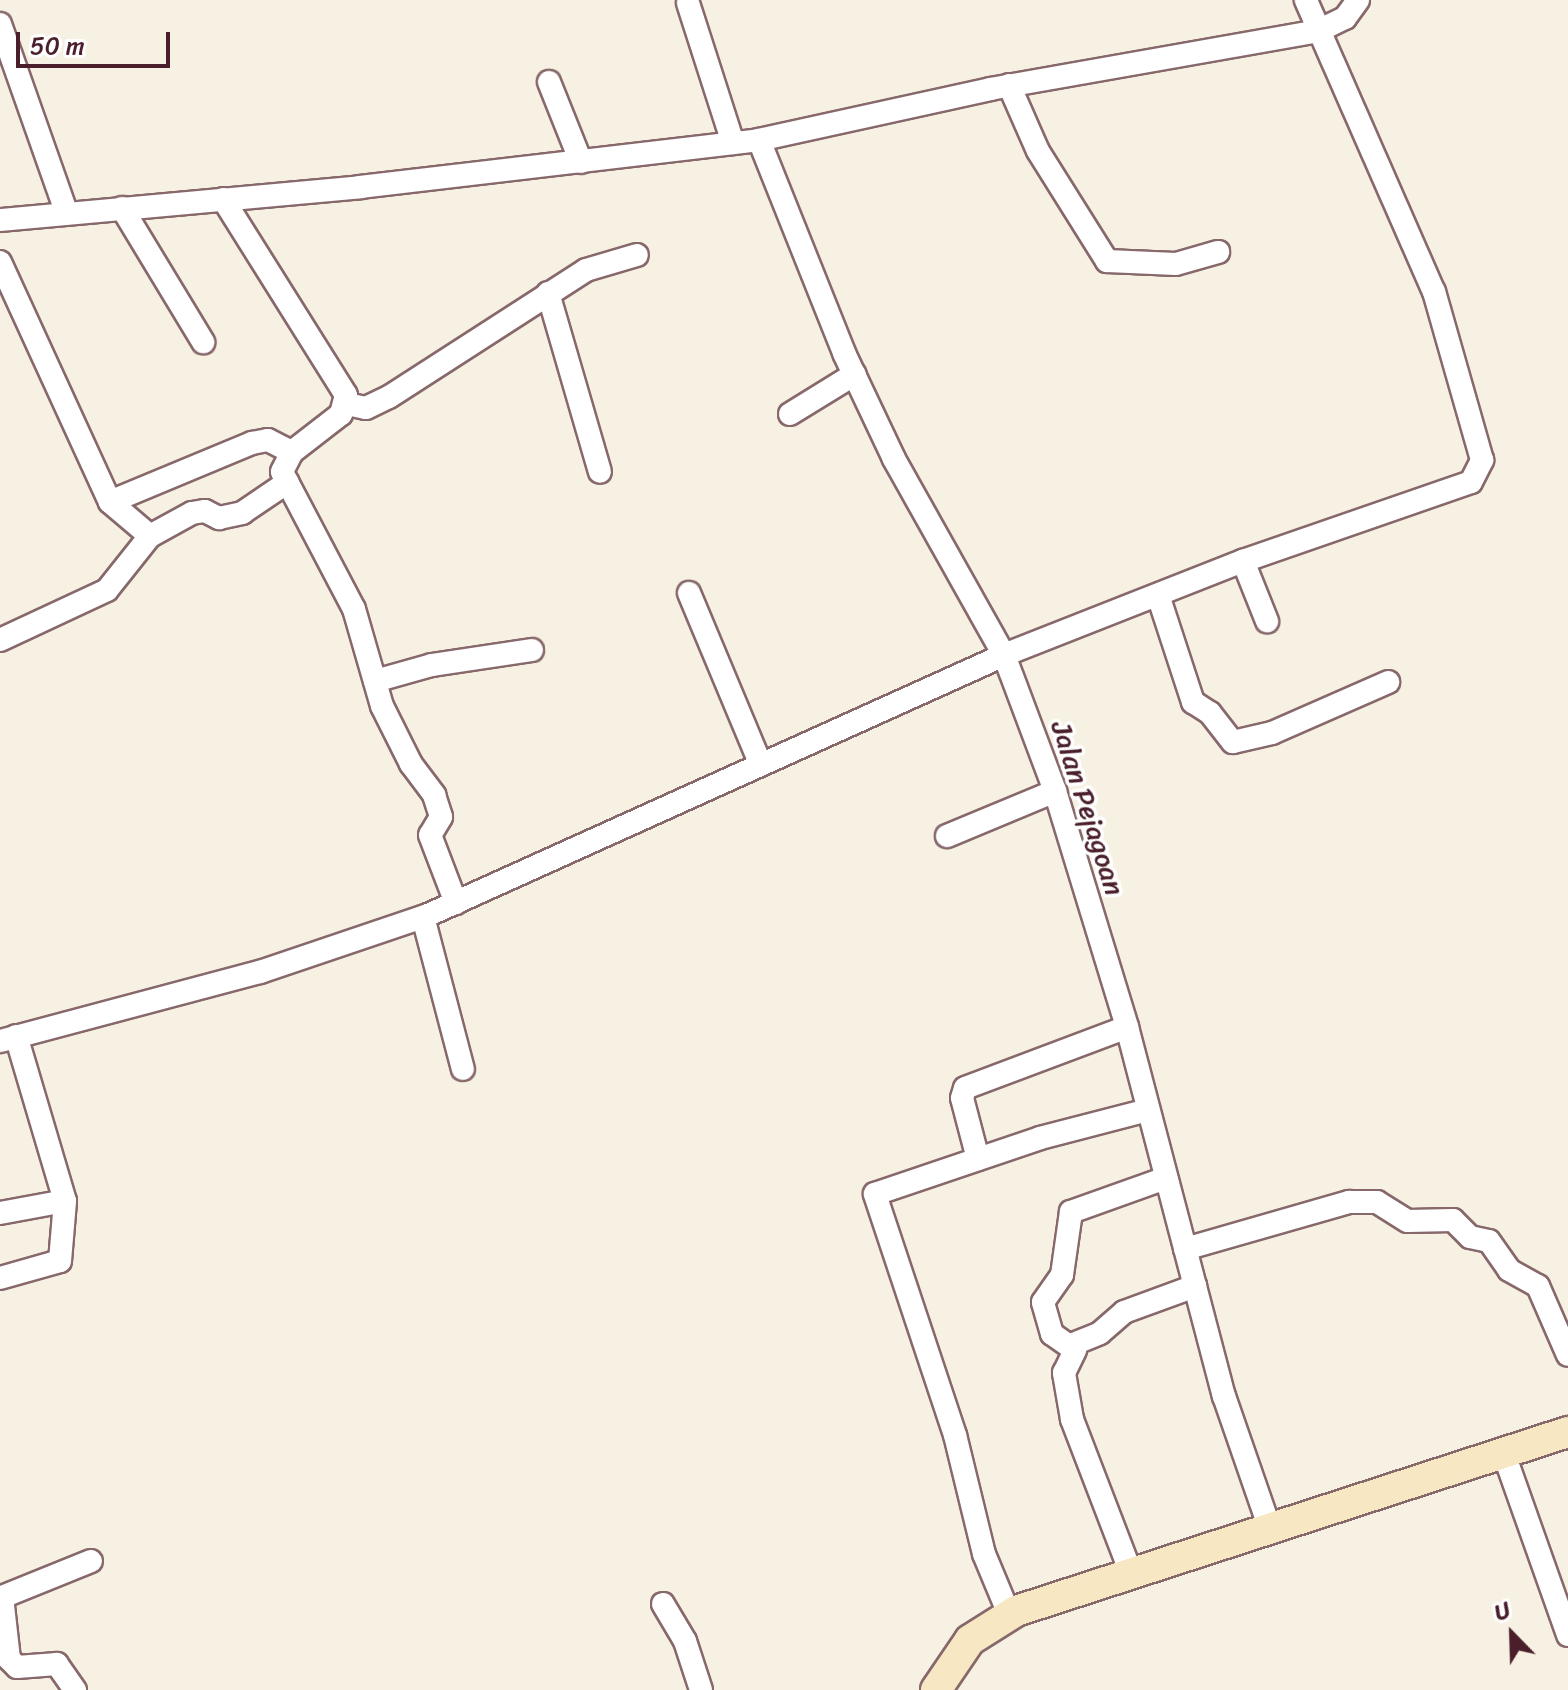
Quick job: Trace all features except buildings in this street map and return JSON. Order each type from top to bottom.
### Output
[{"type":"street","points":[[0,1278],[60,1261],[65,1201],[8,1038],[260,972],[423,917],[1004,655],[1243,561],[1458,489],[1477,476],[1482,460],[1421,254],[1306,0]]},
{"type":"street","points":[[0,220],[581,162],[759,140],[1009,85],[1318,31],[1345,18],[1358,0]]},
{"type":"street","points":[[688,3],[733,143]]},
{"type":"street","points":[[0,24],[67,214]]},
{"type":"street","points":[[549,82],[581,162]]},
{"type":"street","points":[[1009,85],[1038,151],[1107,261],[1176,264],[1218,252]]},
{"type":"street","name":"Jalan Pejagoan","points":[[759,140],[855,374],[894,459],[1004,655],[1055,791],[1127,1027],[1224,1396],[1270,1529]]},
{"type":"street","points":[[223,199],[338,379],[347,404]]},
{"type":"street","points":[[122,208],[203,342]]},
{"type":"street","points":[[347,404],[366,408],[417,382],[586,270],[637,255]]},
{"type":"street","points":[[0,262],[110,502],[150,536]]},
{"type":"street","points":[[548,293],[600,472]]},
{"type":"street","points":[[790,414],[855,374]]},
{"type":"street","points":[[347,404],[311,441],[292,452],[282,472],[337,568],[397,736],[440,812],[430,835],[456,903]]},
{"type":"street","points":[[110,502],[252,443],[268,440],[292,452]]},
{"type":"street","points":[[0,640],[107,590],[150,536],[192,513],[205,511],[219,518],[242,513],[288,482]]},
{"type":"street","points":[[1243,561],[1267,621]]},
{"type":"street","points":[[689,593],[761,765]]},
{"type":"street","points":[[1158,595],[1193,702],[1210,713],[1233,742],[1272,733],[1388,682]]},
{"type":"street","points":[[375,681],[432,665],[532,650]]},
{"type":"street","points":[[947,836],[1055,791]]},
{"type":"street","points":[[423,917],[463,1069]]},
{"type":"street","points":[[978,1159],[962,1098],[965,1088],[1127,1027]]},
{"type":"street","points":[[1009,1614],[984,1554],[955,1435],[876,1200],[878,1191],[1148,1110]]},
{"type":"street","points":[[1131,1573],[1072,1419],[1064,1373],[1075,1357],[1071,1345],[1052,1334],[1043,1302],[1062,1275],[1071,1212],[1166,1178]]},
{"type":"street","points":[[0,1213],[65,1201]]},
{"type":"street","points":[[1185,1249],[1349,1202],[1377,1202],[1408,1221],[1453,1220],[1470,1237],[1489,1241],[1509,1270],[1538,1286],[1568,1355]]},
{"type":"street","points":[[1071,1345],[1100,1333],[1124,1312],[1195,1286]]},
{"type":"street","points":[[936,1690],[970,1640],[1009,1614],[1568,1432]]},
{"type":"street","points":[[1504,1454],[1568,1635]]},
{"type":"street","points":[[75,1690],[57,1664],[17,1667],[9,1659],[1,1591],[91,1561]]},
{"type":"street","points":[[663,1604],[685,1641],[701,1690]]}]
